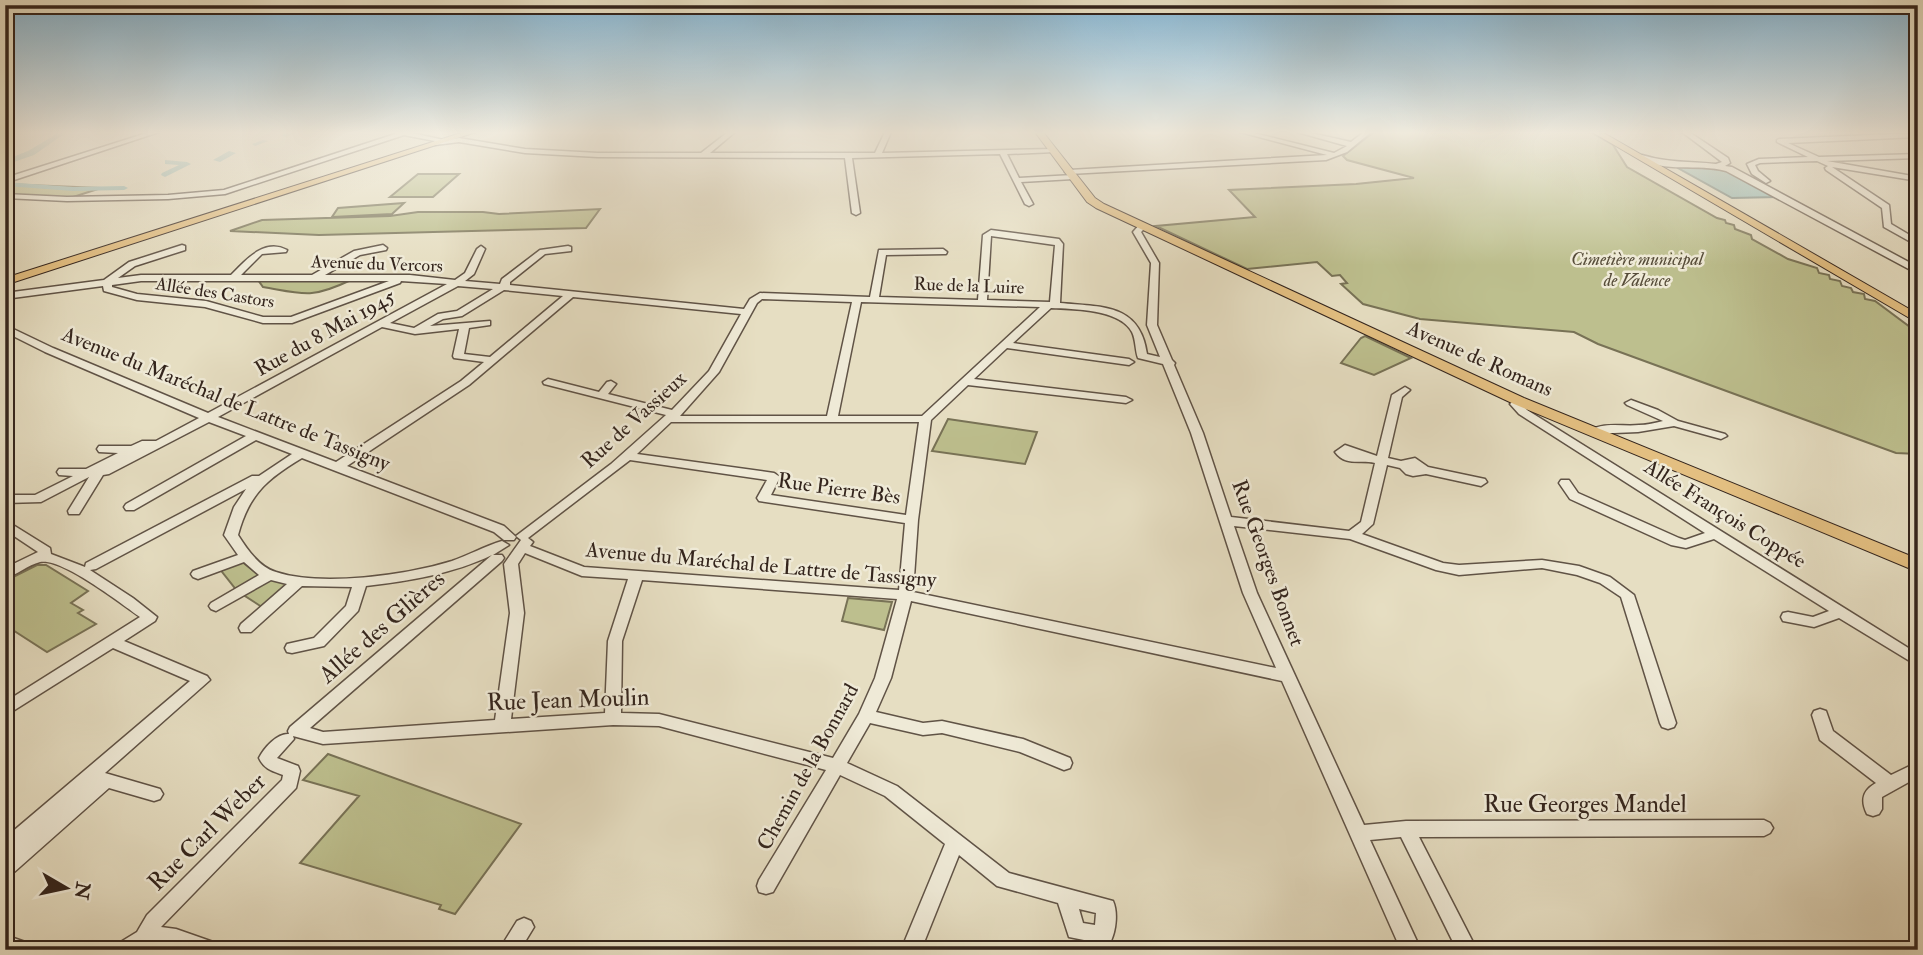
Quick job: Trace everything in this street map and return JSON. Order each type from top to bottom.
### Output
[{"type":"main road","points":[[5,282],[329,177]]},
{"type":"main road","name":"Avenue de Romans","points":[[1073,177],[1095,203],[1519,401],[1918,566]]},
{"type":"main road","points":[[1674,177],[1918,319]]},
{"type":"main road","points":[[1683,177],[1918,310]]},
{"type":"street","points":[[5,196],[67,199],[167,197],[225,192],[272,177]]},
{"type":"street","points":[[851,177],[856,213]]},
{"type":"street","points":[[1015,177],[1029,204]]},
{"type":"street","points":[[1017,180],[1048,177]]},
{"type":"street","points":[[1741,177],[1918,271]]},
{"type":"street","points":[[1762,177],[1781,189],[1793,202]]},
{"type":"street","points":[[1841,177],[1886,207],[1887,225],[1918,244]]},
{"type":"street","name":"Rue Georges Bonnet","points":[[1143,226],[1137,232],[1155,263],[1156,271],[1152,325],[1170,363],[1215,484],[1250,593],[1411,950]]},
{"type":"street","points":[[548,382],[672,416],[925,419],[1051,305],[1059,244],[1056,240],[991,233],[987,235],[982,303]]},
{"type":"street","points":[[1905,237],[1918,237]]},
{"type":"street","points":[[108,281],[132,264],[182,248]]},
{"type":"street","points":[[315,277],[358,253],[383,248]]},
{"type":"street","points":[[415,331],[441,316],[459,314],[505,286],[505,281],[543,252],[568,249]]},
{"type":"street","points":[[234,277],[259,252],[283,250]]},
{"type":"street","points":[[458,282],[469,274],[481,250]]},
{"type":"street","points":[[874,298],[882,252],[943,252]]},
{"type":"street","name":"Avenue du Vercors","points":[[5,296],[108,281],[170,276],[404,278],[747,312]]},
{"type":"street","name":"Allée des Castors","points":[[108,281],[107,289],[119,295],[206,304],[263,320],[292,320],[404,278]]},
{"type":"street","name":"Rue du 8 Mai 1945","points":[[94,471],[105,471],[158,445],[458,282]]},
{"type":"street","points":[[336,468],[466,383],[571,294]]},
{"type":"street","name":"Rue de la Luire","points":[[747,312],[760,296],[1051,305],[1117,315],[1135,328],[1142,356],[1170,363]]},
{"type":"street","points":[[832,419],[857,298]]},
{"type":"street","name":"Rue de Vassieux","points":[[508,548],[628,456],[672,416],[714,372],[747,312]]},
{"type":"street","points":[[380,324],[415,331],[487,323]]},
{"type":"street","points":[[465,326],[458,356],[493,360]]},
{"type":"street","name":"Avenue du Maréchal de Lattre de Tassigny","points":[[5,328],[49,350],[209,418],[499,529],[508,548],[582,571],[905,595],[1287,676]]},
{"type":"street","points":[[1004,345],[1129,362]]},
{"type":"street","points":[[965,381],[1126,400]]},
{"type":"street","points":[[601,396],[611,384]]},
{"type":"street","points":[[1352,535],[1367,524],[1397,395],[1405,390]]},
{"type":"street","name":"Allée François Coppée","points":[[1519,401],[1516,404],[1523,412],[1918,661]]},
{"type":"street","points":[[1631,403],[1674,423],[1721,436]]},
{"type":"street","name":"Chemin de la Bonnard","points":[[766,886],[838,766],[866,716],[883,678],[905,595],[925,419]]},
{"type":"street","points":[[1594,432],[1601,429],[1638,429],[1674,423]]},
{"type":"street","points":[[130,507],[255,436]]},
{"type":"street","points":[[6,499],[37,499],[142,445],[158,445]]},
{"type":"street","points":[[103,449],[134,449]]},
{"type":"street","points":[[91,566],[300,454]]},
{"type":"street","name":"Rue Pierre Bès","points":[[628,456],[774,477],[763,498],[912,520]]},
{"type":"street","points":[[1361,456],[1404,465],[1415,463],[1424,470],[1481,482]]},
{"type":"street","points":[[63,472],[94,471]]},
{"type":"street","points":[[74,511],[94,471]]},
{"type":"street","points":[[266,474],[247,494],[236,514],[231,535],[245,557],[270,575],[299,581],[360,581],[416,575],[508,548],[517,613],[502,726]]},
{"type":"street","points":[[1565,483],[1574,496],[1676,542],[1686,544],[1717,533]]},
{"type":"street","points":[[1228,521],[1352,535],[1441,567],[1459,570],[1542,564],[1578,570],[1605,580],[1627,595],[1668,723]]},
{"type":"street","points":[[7,528],[45,551],[43,556]]},
{"type":"street","name":"Allée des Glières","points":[[291,735],[397,647],[413,628],[508,548]]},
{"type":"street","points":[[5,575],[43,556],[53,558],[80,571],[150,617],[5,710]]},
{"type":"street","points":[[198,574],[245,557]]},
{"type":"street","points":[[216,606],[270,575]]},
{"type":"street","points":[[613,719],[615,641],[636,577]]},
{"type":"street","points":[[246,628],[299,581]]},
{"type":"street","points":[[292,648],[319,642],[345,617],[354,608],[360,581]]},
{"type":"street","points":[[1788,617],[1814,622],[1842,612]]},
{"type":"street","points":[[5,868],[202,680],[112,642]]},
{"type":"street","points":[[1819,715],[1826,735],[1890,784]]},
{"type":"street","points":[[866,716],[923,729],[942,727],[1023,746],[1064,763]]},
{"type":"street","name":"Rue Jean Moulin","points":[[291,735],[323,738],[613,719],[659,720],[838,766]]},
{"type":"street","name":"Rue Carl Weber","points":[[145,936],[154,921],[290,783],[292,771],[272,764],[267,758],[291,735]]},
{"type":"street","points":[[838,766],[891,791],[1004,880],[1066,896]]},
{"type":"street","points":[[1873,810],[1874,793],[1918,769]]},
{"type":"street","points":[[99,778],[154,794]]},
{"type":"street","points":[[5,849],[99,778]]},
{"type":"street","name":"Rue Georges Mandel","points":[[1358,833],[1406,829],[1764,828]]},
{"type":"street","points":[[1406,829],[1466,950]]},
{"type":"street","points":[[911,950],[955,841]]},
{"type":"street","points":[[509,950],[524,927]]},
{"type":"street","points":[[126,950],[145,936],[161,933],[206,949]]},
{"type":"street","points":[[5,944],[21,950]]},
{"type":"green space","points":[[415,177],[456,177],[433,197],[390,197]]},
{"type":"green space","name":"Cimetière municipal de Valence","points":[[1409,177],[1644,177],[1734,225],[1735,229],[1751,235],[1752,239],[1788,259],[1817,268],[1819,273],[1840,281],[1842,286],[1851,288],[1853,292],[1864,294],[1865,299],[1875,301],[1918,333],[1918,454],[1896,453],[1598,344],[1574,332],[1420,319],[1363,304],[1341,284],[1347,283],[1340,275],[1332,276],[1317,262],[1247,269],[1156,226],[1255,217],[1229,190],[1356,184],[1414,178]]},
{"type":"green space","points":[[5,184],[101,188],[67,199],[5,196]]},
{"type":"green space","points":[[404,203],[392,214],[332,217],[338,208]]},
{"type":"green space","points":[[600,209],[586,228],[319,235],[230,231],[262,220],[390,216],[418,212],[499,214]]},
{"type":"green space","points":[[258,280],[351,280],[326,290],[307,293],[263,287]]},
{"type":"green space","points":[[1365,336],[1411,358],[1374,375],[1341,363]]},
{"type":"green space","points":[[948,419],[1037,432],[1025,464],[932,451]]},
{"type":"green space","points":[[241,561],[259,575],[238,592],[219,568]]},
{"type":"green space","points":[[37,565],[46,565],[88,591],[71,603],[83,610],[78,613],[96,624],[47,652],[5,625],[5,581]]},
{"type":"green space","points":[[272,579],[287,583],[287,589],[265,609],[242,594]]},
{"type":"green space","points":[[848,598],[892,602],[884,630],[842,621]]},
{"type":"green space","points":[[328,754],[521,824],[455,914],[439,909],[441,905],[300,863],[359,796],[303,780]]},
{"type":"water","points":[[1693,177],[1739,177],[1775,197],[1732,198]]},
{"type":"waterway","points":[[5,184],[73,189],[124,188]]}]
